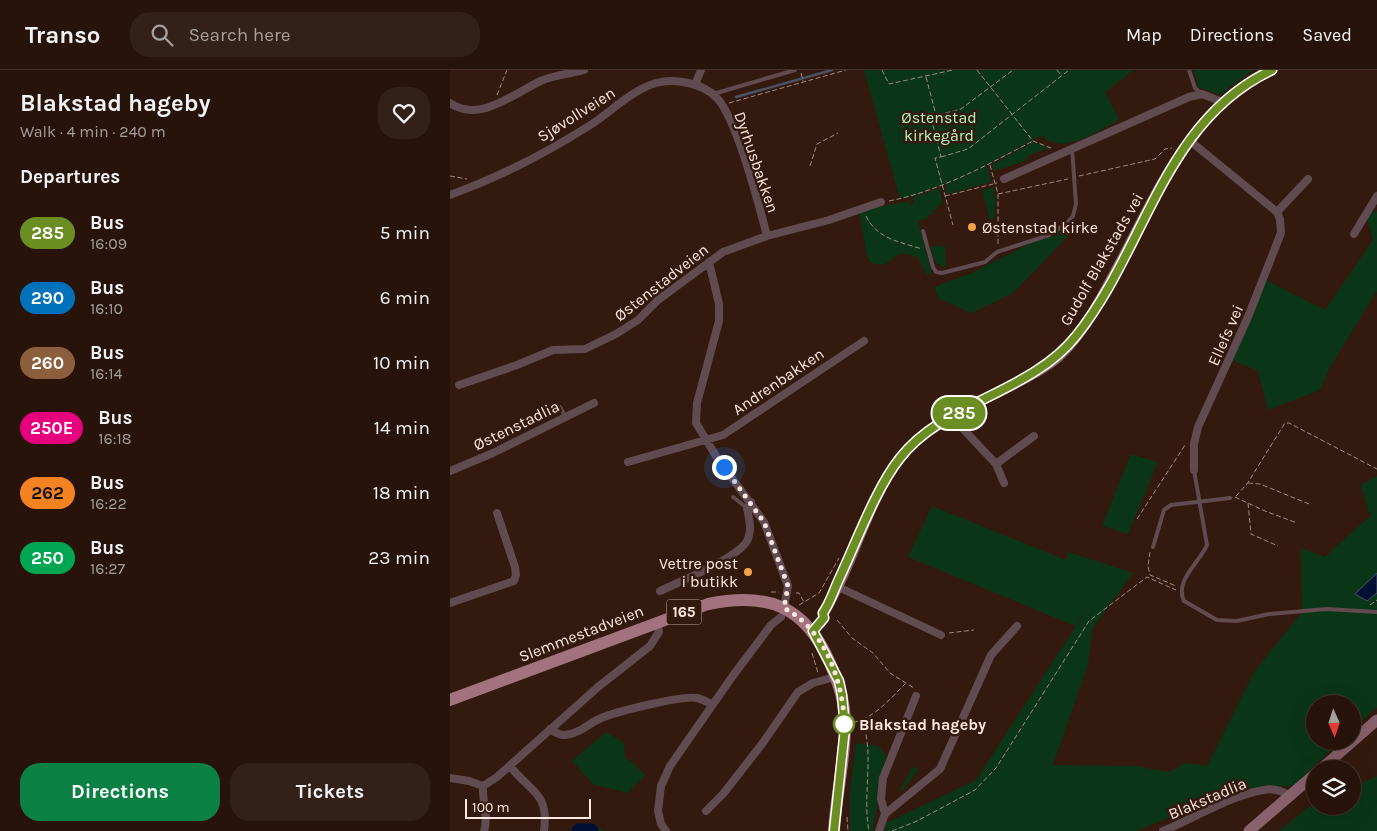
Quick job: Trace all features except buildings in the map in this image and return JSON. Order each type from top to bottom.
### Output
[{"type":"main road","name":"Slemmestadveien","points":[[450,700],[708,604],[739,599],[763,600],[787,610],[810,628],[821,644],[835,677],[839,681],[845,728],[834,831]]},
{"type":"street","points":[[450,104],[462,109],[476,111],[493,105],[543,80],[584,70]]},
{"type":"street","points":[[695,85],[701,70]]},
{"type":"street","name":"Gudolf Blakstads vei","points":[[810,628],[824,618],[823,613],[881,488],[895,465],[916,442],[952,417],[1039,371],[1072,342],[1098,304],[1189,140],[1222,102],[1245,84],[1272,70]]},
{"type":"street","name":"Sjøvollveien","points":[[451,191],[482,182],[514,168],[591,124],[644,88],[672,81],[695,85],[717,99]]},
{"type":"street","points":[[1004,179],[1072,148],[1202,94],[1222,102]]},
{"type":"street","name":"Dyrhusbakken","points":[[717,99],[730,121],[753,186],[767,236]]},
{"type":"street","points":[[1189,140],[1277,212],[1308,180]]},
{"type":"street","points":[[1354,234],[1377,196]]},
{"type":"street","name":"Østenstadveien","points":[[460,385],[517,366],[553,350],[585,349],[616,334],[638,320],[658,300],[722,252],[767,236],[829,220],[881,202]]},
{"type":"street","name":"Ellefs vei","points":[[1194,470],[1196,435],[1276,249],[1281,233],[1280,219],[1277,212]]},
{"type":"street","points":[[666,831],[661,824],[658,811],[661,786],[670,766],[711,704],[771,625],[787,610],[791,593],[764,522],[749,505],[696,423],[696,415],[719,320],[719,304],[709,262]]},
{"type":"street","name":"Andrenbakken","points":[[628,462],[707,441],[731,430],[864,341]]},
{"type":"street","name":"Østenstadlia","points":[[450,471],[493,453],[594,403]]},
{"type":"street","points":[[952,417],[996,464],[1004,484]]},
{"type":"street","points":[[996,464],[1034,436]]},
{"type":"street","points":[[660,591],[723,560],[740,549],[747,541],[750,532],[749,505]]},
{"type":"street","points":[[450,603],[514,581],[516,575],[515,566],[497,513]]},
{"type":"street","points":[[836,586],[941,634]]},
{"type":"street","points":[[484,831],[486,825],[482,797],[483,786],[510,766],[598,686],[650,646],[659,632],[658,622]]},
{"type":"street","points":[[879,831],[885,814],[940,769],[990,655],[1017,626]]},
{"type":"street","points":[[706,811],[723,794],[762,744],[798,692],[820,681],[835,677]]},
{"type":"street","points":[[885,814],[881,799],[884,778],[916,696]]},
{"type":"street","points":[[550,729],[557,734],[565,735],[576,732],[600,719],[639,707],[686,699],[696,698],[711,704]]},
{"type":"street","points":[[1331,760],[1377,720]]},
{"type":"street","points":[[510,766],[520,779],[538,794],[545,807],[544,831]]},
{"type":"street","points":[[450,778],[462,779],[483,786]]},
{"type":"street","points":[[1249,831],[1306,782]]},
{"type":"street","name":"Blakstadlia","points":[[1163,831],[1264,789],[1283,792],[1290,796]]},
{"type":"lane","points":[[776,70],[777,75]]},
{"type":"lane","points":[[717,99],[777,75],[795,70]]},
{"type":"lane","points":[[1189,70],[1195,88],[1202,94]]},
{"type":"lane","points":[[923,231],[933,267],[936,272],[942,273],[985,262],[997,252],[1049,235],[1066,224],[1073,216],[1076,204],[1072,148]]},
{"type":"lane","points":[[560,407],[565,416]]},
{"type":"lane","points":[[1194,470],[1207,546],[1185,579],[1182,590],[1184,601],[1217,620],[1237,621],[1269,614],[1326,609],[1377,612]]},
{"type":"lane","points":[[733,497],[749,505]]},
{"type":"lane","points":[[1153,548],[1164,510],[1178,503],[1232,497]]},
{"type":"path","points":[[493,105],[508,70]]},
{"type":"path","points":[[800,70],[803,82]]},
{"type":"path","points":[[717,99],[803,82],[846,70]]},
{"type":"path","points":[[882,70],[889,84],[953,70]]},
{"type":"path","points":[[977,70],[1033,141],[1052,148]]},
{"type":"path","points":[[941,157],[931,118],[961,109],[1013,70]]},
{"type":"path","points":[[1057,70],[1061,76]]},
{"type":"path","points":[[953,225],[935,158],[968,149],[1069,70]]},
{"type":"path","points":[[926,77],[936,116]]},
{"type":"path","points":[[810,166],[817,144],[838,133]]},
{"type":"path","points":[[881,202],[909,197],[942,184],[989,164],[1033,141]]},
{"type":"path","points":[[998,194],[1155,159],[1165,149],[1178,148]]},
{"type":"path","points":[[989,164],[998,194],[997,252]]},
{"type":"path","points":[[450,176],[482,182]]},
{"type":"path","points":[[945,196],[994,184],[1004,179]]},
{"type":"path","points":[[863,208],[874,229],[884,237],[928,252]]},
{"type":"path","points":[[1232,497],[1247,484],[1285,423],[1289,423],[1377,468]]},
{"type":"path","points":[[1136,519],[1163,481],[1180,452],[1196,435]]},
{"type":"path","points":[[1247,484],[1260,484],[1309,504]]},
{"type":"path","points":[[1232,497],[1297,523]]},
{"type":"path","points":[[1248,502],[1251,534],[1278,546]]},
{"type":"path","points":[[1153,548],[1149,554],[1150,574],[1182,590]]},
{"type":"path","points":[[799,605],[819,593],[836,561],[845,556]]},
{"type":"path","points":[[892,831],[917,821],[975,790],[996,768],[1089,621],[1147,577],[1182,590]]},
{"type":"path","points":[[770,592],[799,593],[804,602]]},
{"type":"path","points":[[787,610],[798,609]]},
{"type":"path","points":[[837,620],[852,638],[873,653],[890,673],[906,684],[911,685]]},
{"type":"path","points":[[941,634],[974,630]]},
{"type":"path","points":[[812,650],[820,681]]},
{"type":"path","points":[[853,722],[862,720],[886,703],[906,684]]},
{"type":"path","points":[[862,720],[867,735],[866,800],[868,831]]},
{"type":"path","points":[[846,813],[848,831]]},
{"type":"green space","name":"Østenstad kirkegård","points":[[864,70],[1134,70],[1105,92],[1119,120],[1080,140],[1070,143],[1050,141],[1041,135],[985,167],[988,168],[991,182],[947,194],[945,185],[957,179],[915,196],[900,199]]},
{"type":"green space","points":[[1194,70],[1253,70],[1220,95],[1198,87]]},
{"type":"green space","points":[[1033,142],[1050,148],[1030,155],[1025,161],[994,171],[992,165]]},
{"type":"green space","points":[[993,187],[996,201],[994,219],[990,220],[982,190]]},
{"type":"green space","points":[[940,188],[942,204],[932,211],[933,214],[927,215],[928,218],[918,221],[931,274],[927,275],[917,257],[905,254],[898,255],[883,265],[871,263],[867,257],[859,211],[908,201],[910,205],[914,204],[913,198]]},
{"type":"green space","points":[[1377,211],[1377,291],[1330,367],[1320,390],[1268,410],[1258,371],[1230,359],[1264,279],[1325,310],[1373,240],[1366,213]]},
{"type":"green space","points":[[1075,221],[1076,228],[1013,293],[972,313],[939,299],[934,287],[972,273]]},
{"type":"green space","points":[[939,245],[940,247],[945,246],[946,267],[936,263],[929,248]]},
{"type":"green space","points":[[1131,454],[1158,462],[1128,534],[1102,526]]},
{"type":"green space","points":[[1377,476],[1377,707],[1361,722],[1361,695],[1306,695],[1306,750],[1331,750],[1321,760],[1306,760],[1306,774],[1293,786],[1240,789],[1136,831],[885,831],[886,823],[976,780],[1098,592],[1075,626],[908,557],[932,506],[1066,560],[1068,552],[1133,573],[1092,629],[1088,665],[1053,765],[1135,766],[1169,772],[1185,763],[1207,766],[1254,672],[1302,612],[1301,548],[1325,557],[1370,516],[1361,485]]},
{"type":"green space","points":[[606,732],[624,743],[625,757],[646,775],[627,793],[593,784],[572,761]]},
{"type":"green space","points":[[856,743],[878,746],[886,755],[873,831],[850,831],[850,790]]},
{"type":"green space","points":[[913,766],[918,770],[902,791],[900,790]]},
{"type":"green space","points":[[1377,776],[1377,831],[1279,831],[1306,809],[1306,815],[1361,815],[1361,783]]},
{"type":"green space","points":[[581,826],[598,827],[603,831],[572,831]]},
{"type":"water","points":[[1377,573],[1377,593],[1367,601],[1355,594]]},
{"type":"waterway","points":[[736,97],[832,70]]},
{"type":"waterway","points":[[579,831],[591,831]]},
{"type":"bus line","name":"285","points":[[834,831],[845,728],[842,695],[839,681],[835,677],[821,644],[813,631],[824,618],[823,613],[881,488],[901,456],[916,442],[970,406],[1039,371],[1052,362],[1067,347],[1098,304],[1173,166],[1200,124],[1236,90],[1272,70]]},
{"type":"place","name":"Østenstad kirke","points":[[972,227]]},
{"type":"place","name":"Vettre post i butikk","points":[[748,572]]},
{"type":"place","name":"Blakstad hageby","points":[[844,724]]},
{"type":"route","points":[[724,467],[764,522],[788,586],[784,608],[811,628],[821,644],[835,677],[839,681],[845,728],[844,724]]}]
